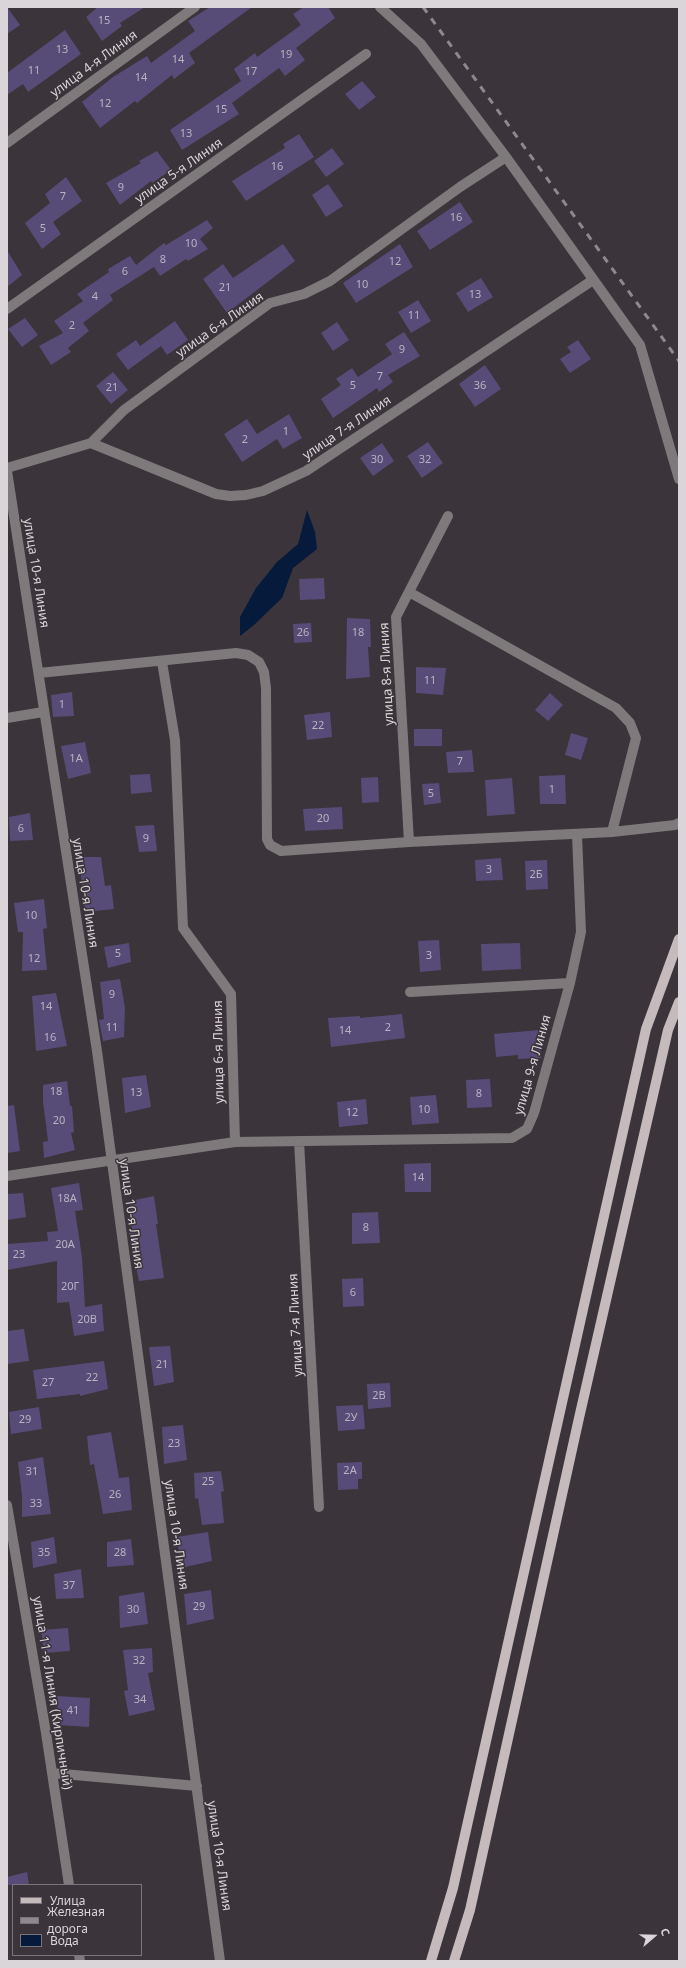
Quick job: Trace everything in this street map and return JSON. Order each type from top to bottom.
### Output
[{"type":"main road","points":[[431,1961],[453,1888],[646,1028],[679,938]]},
{"type":"main road","points":[[454,1961],[470,1910],[579,1418],[668,1030],[679,1002]]},
{"type":"street","name":"улица 4-я Линия","points":[[7,143],[195,7]]},
{"type":"street","points":[[380,7],[422,44],[506,157],[640,345],[679,479]]},
{"type":"street","name":"улица 5-я Линия","points":[[7,309],[366,54]]},
{"type":"street","name":"улица 6-я Линия","points":[[7,470],[91,443],[124,410],[270,304],[304,294],[330,281],[460,187],[506,157]]},
{"type":"street","name":"улица 7-я Линия","points":[[91,443],[216,494],[230,496],[246,495],[263,490],[306,471],[593,280]]},
{"type":"street","name":"улица 10-я Линия","points":[[7,470],[97,1051],[220,1961]]},
{"type":"street","name":"улица 8-я Линия","points":[[409,842],[396,617],[448,516]]},
{"type":"street","points":[[409,592],[616,708],[630,723],[636,738],[612,832]]},
{"type":"street","points":[[39,673],[162,662],[236,653],[248,655],[259,662],[264,672],[266,688],[267,839],[275,849],[288,852],[409,842],[576,835],[675,825],[679,823]]},
{"type":"street","name":"улица 6-я Линия","points":[[162,662],[175,740],[183,928],[231,994],[234,1142]]},
{"type":"street","points":[[7,718],[44,712]]},
{"type":"street","name":"улица 9-я Линия","points":[[234,1142],[512,1138],[527,1129],[534,1114],[570,983],[581,932],[576,835]]},
{"type":"street","points":[[410,992],[570,983]]},
{"type":"street","name":"улица 7-я Линия","points":[[299,1141],[319,1507]]},
{"type":"street","points":[[7,1176],[234,1142]]},
{"type":"street","name":"улица 11-я Линия (Кирпичный)","points":[[7,1506],[52,1773],[69,1884]]},
{"type":"street","points":[[52,1773],[197,1786]]},
{"type":"water","points":[[307,510],[315,532],[317,549],[293,568],[282,598],[240,636],[240,617],[256,588],[277,562],[298,544]]},
{"type":"building","points":[[7,7],[20,25],[7,34]]},
{"type":"building","points":[[98,7],[145,7],[120,23],[122,26],[102,41],[86,17]]},
{"type":"building","points":[[210,7],[252,7],[189,53],[195,63],[174,79],[172,75],[137,103],[135,101],[100,128],[82,102],[113,77],[147,56],[151,63],[195,31],[188,21]]},
{"type":"building","points":[[304,7],[328,7],[335,18],[296,48],[305,60],[285,76],[279,68],[232,103],[239,114],[182,150],[170,130],[241,81],[234,69],[255,53],[257,57],[301,25],[293,14]]},
{"type":"building","points":[[65,30],[81,54],[28,92],[23,84],[7,95],[7,73]]},
{"type":"building","points":[[362,81],[376,97],[359,110],[345,94]]},
{"type":"building","points":[[299,134],[314,157],[246,201],[232,181],[285,148],[283,144]]},
{"type":"building","points":[[332,148],[344,164],[326,177],[314,161]]},
{"type":"building","points":[[157,151],[171,170],[152,183],[151,181],[120,205],[106,183],[141,163],[139,161]]},
{"type":"building","points":[[66,177],[82,201],[53,222],[61,234],[42,249],[25,223],[50,203],[45,194]]},
{"type":"building","points":[[328,184],[343,206],[326,217],[312,195]]},
{"type":"building","points":[[460,202],[473,222],[430,250],[417,231]]},
{"type":"building","points":[[207,220],[213,228],[200,239],[208,249],[188,261],[186,259],[160,276],[154,267],[110,295],[113,300],[83,323],[89,331],[68,348],[71,352],[51,365],[39,346],[63,333],[54,321],[83,301],[77,294],[109,272],[108,269],[130,256],[136,265],[164,243],[166,245]]},
{"type":"building","points":[[283,244],[295,261],[227,313],[203,279],[223,264],[233,278]]},
{"type":"building","points":[[400,244],[413,267],[356,303],[343,283]]},
{"type":"building","points":[[7,250],[22,275],[7,287]]},
{"type":"building","points":[[481,278],[493,297],[468,312],[456,293]]},
{"type":"building","points":[[418,300],[431,321],[411,333],[398,312]]},
{"type":"building","points":[[25,318],[38,335],[22,347],[8,329]]},
{"type":"building","points":[[175,321],[188,340],[167,355],[161,346],[128,370],[116,354],[136,340],[140,346]]},
{"type":"building","points":[[337,322],[349,340],[333,351],[321,333]]},
{"type":"building","points":[[404,332],[420,356],[388,375],[393,382],[379,392],[377,388],[333,418],[321,399],[341,385],[336,379],[352,368],[358,377],[392,354],[385,344]]},
{"type":"building","points":[[578,340],[591,359],[570,373],[560,359],[571,352],[567,347]]},
{"type":"building","points":[[485,365],[501,389],[475,407],[459,384]]},
{"type":"building","points":[[113,372],[128,390],[111,404],[96,386]]},
{"type":"building","points":[[289,414],[302,438],[283,449],[277,439],[242,462],[224,434],[247,419],[257,434]]},
{"type":"building","points":[[428,442],[443,463],[422,478],[407,456]]},
{"type":"building","points":[[382,443],[394,461],[373,476],[360,458]]},
{"type":"building","points":[[324,578],[325,599],[300,600],[299,579]]},
{"type":"building","points":[[347,618],[370,619],[371,647],[368,647],[370,677],[346,679]]},
{"type":"building","points":[[311,623],[312,642],[294,643],[293,624]]},
{"type":"building","points":[[416,667],[446,668],[443,695],[416,693]]},
{"type":"building","points":[[72,692],[74,716],[53,717],[51,695]]},
{"type":"building","points":[[550,693],[563,705],[548,721],[535,710]]},
{"type":"building","points":[[330,712],[332,737],[307,740],[304,715]]},
{"type":"building","points":[[414,729],[442,729],[442,746],[414,746]]},
{"type":"building","points":[[571,733],[588,738],[581,760],[565,755]]},
{"type":"building","points":[[85,742],[91,773],[68,779],[61,746]]},
{"type":"building","points":[[472,750],[474,772],[448,773],[446,752]]},
{"type":"building","points":[[150,774],[152,792],[131,794],[130,775]]},
{"type":"building","points":[[565,775],[566,804],[540,804],[539,776]]},
{"type":"building","points":[[378,777],[379,802],[362,803],[361,778]]},
{"type":"building","points":[[512,778],[515,814],[487,816],[485,780]]},
{"type":"building","points":[[439,783],[441,803],[424,805],[422,784]]},
{"type":"building","points":[[342,807],[343,829],[305,831],[303,809]]},
{"type":"building","points":[[30,813],[33,840],[10,841],[9,817]]},
{"type":"building","points":[[154,825],[157,851],[139,852],[135,826]]},
{"type":"building","points":[[79,857],[101,857],[105,886],[111,885],[114,909],[85,912]]},
{"type":"building","points":[[501,858],[503,880],[476,881],[475,860]]},
{"type":"building","points":[[547,860],[548,889],[526,890],[525,861]]},
{"type":"building","points":[[44,899],[47,928],[43,929],[47,970],[22,971],[23,932],[18,932],[14,903]]},
{"type":"building","points":[[439,940],[441,970],[420,972],[418,941]]},
{"type":"building","points":[[129,943],[131,962],[108,968],[104,947]]},
{"type":"building","points":[[520,943],[521,969],[482,971],[481,944]]},
{"type":"building","points":[[120,979],[125,1008],[124,1037],[103,1041],[99,1020],[104,1019],[100,982]]},
{"type":"building","points":[[56,993],[67,1046],[36,1051],[32,996]]},
{"type":"building","points":[[402,1014],[405,1038],[331,1047],[328,1018],[360,1016],[360,1018]]},
{"type":"building","points":[[539,1030],[541,1058],[518,1059],[518,1055],[496,1057],[494,1034]]},
{"type":"building","points":[[146,1075],[151,1107],[125,1113],[122,1078]]},
{"type":"building","points":[[490,1079],[492,1107],[467,1108],[466,1080]]},
{"type":"building","points":[[67,1081],[70,1106],[72,1106],[74,1132],[71,1133],[75,1150],[44,1158],[43,1142],[48,1141],[43,1102],[43,1085]]},
{"type":"building","points":[[436,1095],[439,1123],[412,1125],[410,1097]]},
{"type":"building","points":[[366,1099],[368,1124],[339,1127],[337,1102]]},
{"type":"building","points":[[14,1105],[20,1151],[7,1153],[7,1106]]},
{"type":"building","points":[[431,1163],[431,1192],[405,1192],[404,1164]]},
{"type":"building","points":[[79,1183],[83,1210],[75,1211],[82,1257],[85,1307],[102,1304],[104,1331],[74,1336],[69,1302],[57,1303],[57,1261],[7,1270],[7,1244],[48,1241],[47,1232],[58,1231],[51,1188]]},
{"type":"building","points":[[23,1193],[26,1217],[7,1220],[7,1194]]},
{"type":"building","points":[[154,1196],[158,1224],[156,1224],[164,1278],[139,1281],[129,1233],[132,1233],[130,1201]]},
{"type":"building","points":[[378,1212],[380,1243],[352,1244],[352,1213]]},
{"type":"building","points":[[363,1278],[364,1306],[343,1307],[342,1279]]},
{"type":"building","points":[[24,1329],[29,1361],[7,1364],[7,1331]]},
{"type":"building","points":[[170,1346],[174,1382],[154,1386],[149,1347]]},
{"type":"building","points":[[104,1361],[108,1389],[80,1396],[80,1394],[37,1399],[33,1370]]},
{"type":"building","points":[[390,1383],[391,1407],[368,1409],[367,1384]]},
{"type":"building","points":[[363,1405],[365,1429],[338,1431],[336,1406]]},
{"type":"building","points":[[39,1407],[42,1429],[11,1434],[9,1412]]},
{"type":"building","points":[[183,1425],[187,1460],[164,1464],[162,1427]]},
{"type":"building","points":[[111,1432],[119,1478],[129,1477],[132,1510],[103,1514],[94,1464],[90,1465],[87,1436]]},
{"type":"building","points":[[43,1457],[51,1514],[22,1517],[22,1496],[18,1462]]},
{"type":"building","points":[[362,1462],[362,1479],[358,1479],[358,1489],[338,1490],[337,1463]]},
{"type":"building","points":[[221,1471],[224,1491],[221,1492],[224,1523],[202,1525],[198,1498],[195,1499],[194,1473]]},
{"type":"building","points":[[208,1532],[212,1561],[181,1568],[177,1537]]},
{"type":"building","points":[[54,1537],[57,1563],[33,1568],[31,1542]]},
{"type":"building","points":[[131,1539],[134,1565],[107,1567],[107,1542]]},
{"type":"building","points":[[81,1569],[84,1598],[56,1599],[54,1574]]},
{"type":"building","points":[[211,1590],[214,1619],[187,1625],[184,1594]]},
{"type":"building","points":[[144,1592],[148,1624],[120,1628],[119,1596]]},
{"type":"building","points":[[68,1628],[70,1651],[44,1653],[41,1630]]},
{"type":"building","points":[[152,1648],[153,1672],[148,1673],[155,1710],[129,1716],[124,1691],[128,1690],[123,1650]]},
{"type":"building","points":[[57,1696],[90,1698],[89,1727],[58,1725]]},
{"type":"building","points":[[27,1872],[29,1884],[7,1885],[7,1877]]},
{"type":"railway","points":[[423,7],[679,361]]}]
